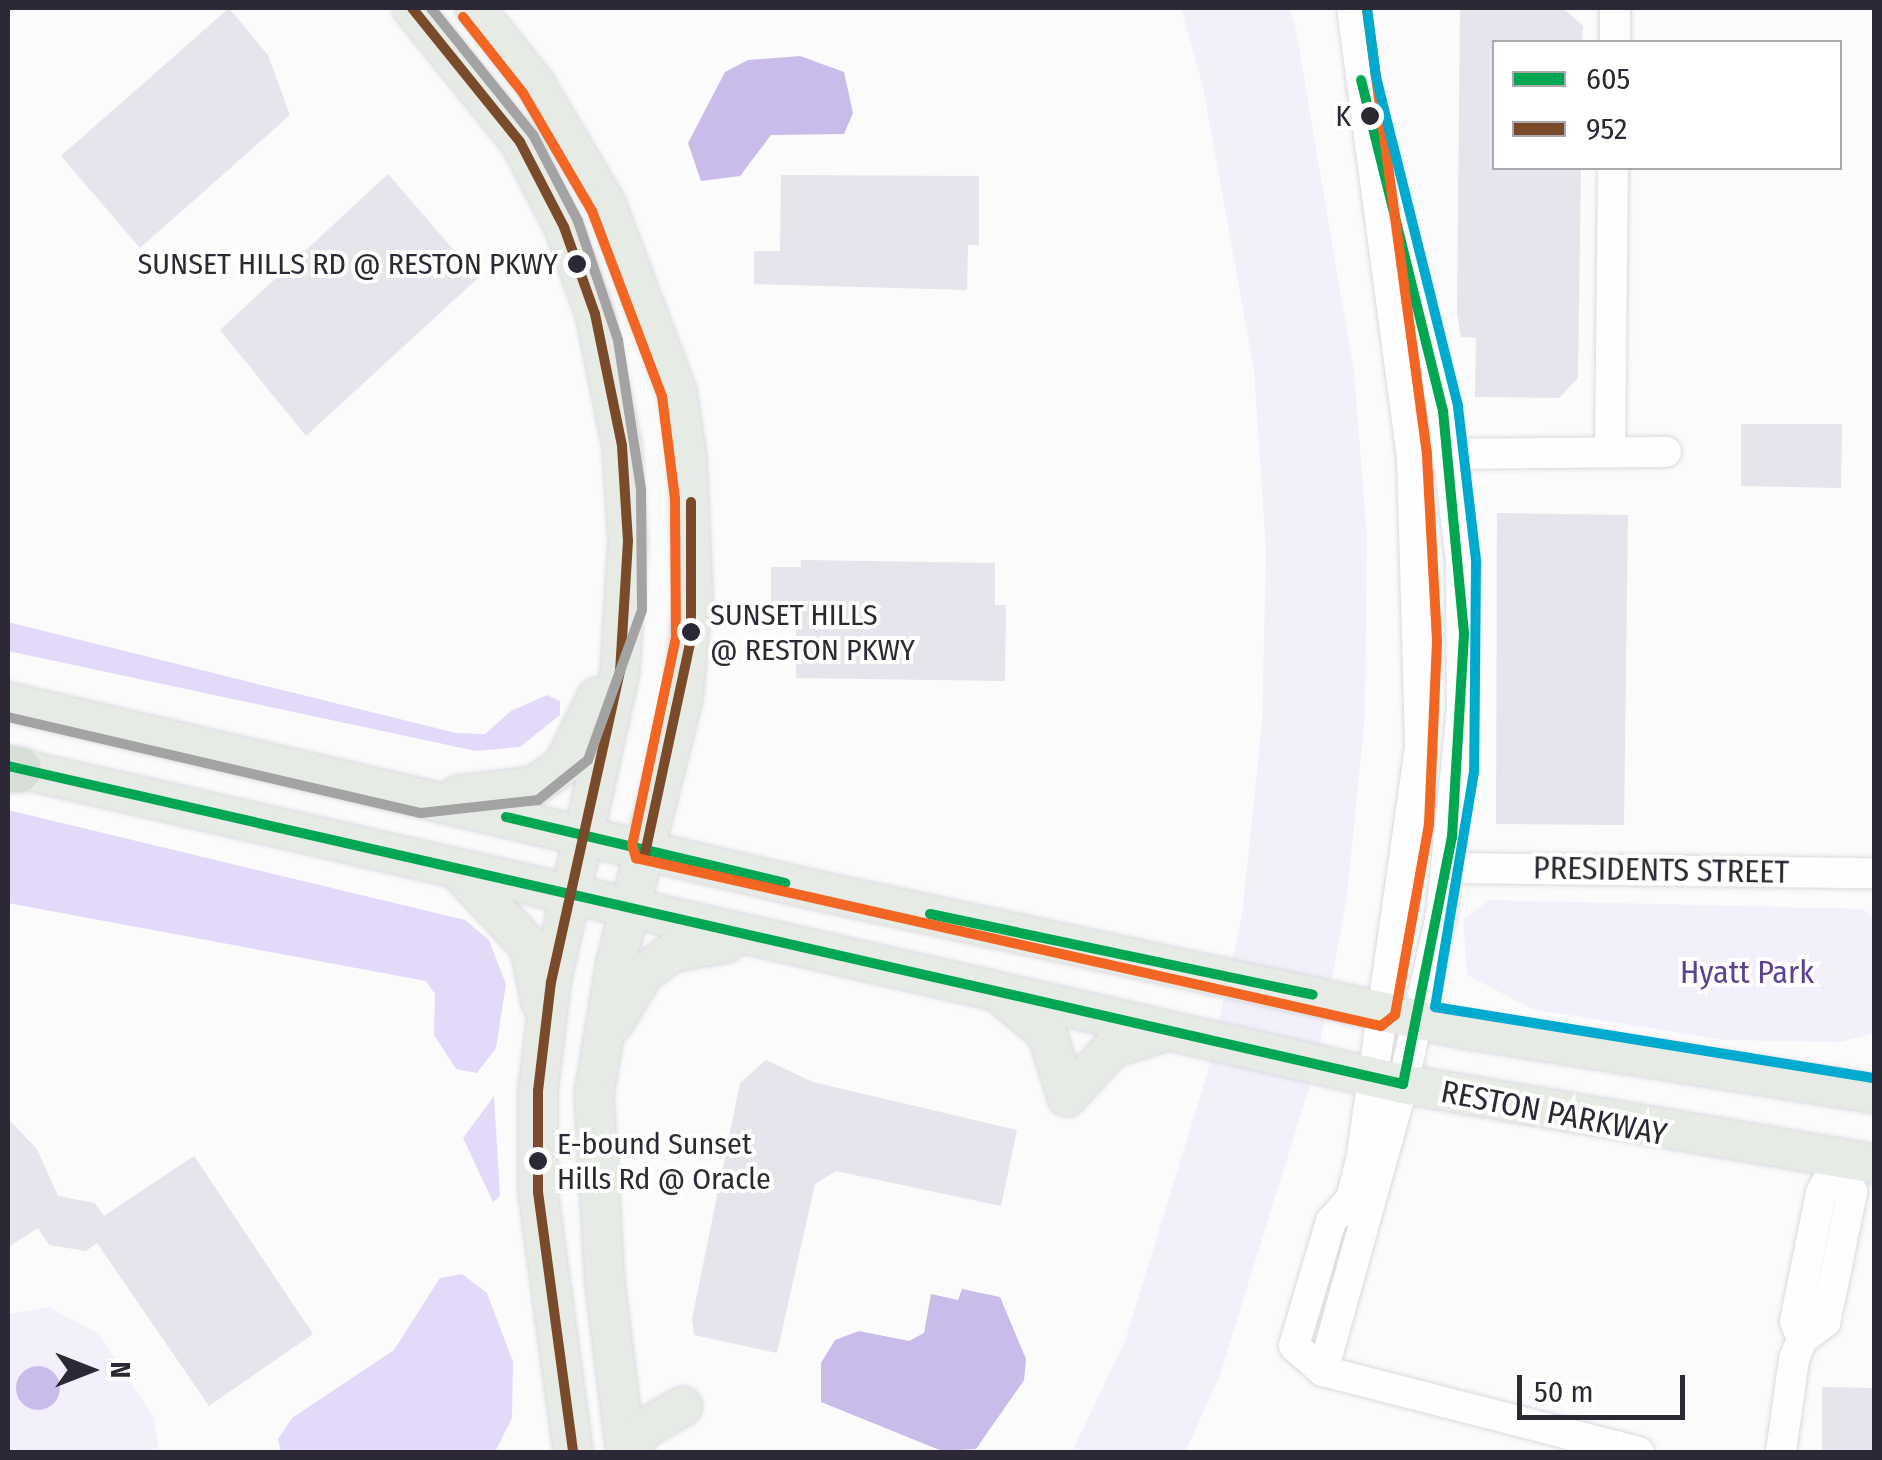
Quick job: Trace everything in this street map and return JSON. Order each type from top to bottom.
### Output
[{"type":"main road","points":[[412,8],[520,142],[583,273],[622,446],[627,609],[586,835],[544,1027],[538,1192],[573,1452]]},
{"type":"main road","points":[[475,8],[543,97],[606,204],[677,392],[693,551],[691,639],[600,1048],[593,1153],[627,1452]]},
{"type":"main road","points":[[423,798],[534,786],[563,766],[585,732],[627,609]]},
{"type":"main road","name":"RESTON PARKWAY","points":[[8,702],[1418,1019],[1874,1093]]},
{"type":"main road","name":"RESTON PARKWAY","points":[[11,767],[455,867],[629,913],[1387,1079],[1857,1162]]},
{"type":"main road","points":[[455,867],[530,948],[544,1027]]},
{"type":"main road","points":[[600,1048],[644,973],[672,952],[758,942]]},
{"type":"main road","points":[[1000,995],[1047,1032],[1067,1096],[1112,1048],[1176,1033]]},
{"type":"main road","points":[[619,1375],[683,1406],[644,1429],[627,1452]]},
{"type":"street","points":[[1352,8],[1412,456],[1420,748],[1381,1011],[1387,1079]]},
{"type":"street","points":[[1614,40],[1615,8]]},
{"type":"street","points":[[1361,80],[1401,219],[1448,452],[1464,633],[1448,868],[1418,1019],[1387,1079],[1322,1371],[1639,1452]]},
{"type":"street","points":[[1610,452],[1613,170]]},
{"type":"street","points":[[1412,456],[1448,452],[1666,452]]},
{"type":"street","name":"PRESIDENTS STREET","points":[[1448,868],[1874,873]]},
{"type":"street","points":[[1781,1452],[1781,1414],[1802,1339],[1795,1321],[1821,1193],[1857,1162]]},
{"type":"green space","points":[[1181,8],[1289,8],[1295,25],[1354,372],[1367,536],[1365,717],[1347,896],[1317,1062],[1219,1378],[1185,1452],[1072,1452],[1125,1341],[1207,1074],[1242,915],[1262,724],[1266,550],[1254,370],[1203,87]]},
{"type":"green space","name":"Hyatt Park","points":[[1489,900],[1863,909],[1874,918],[1874,1033],[1841,1042],[1723,1040],[1532,1009],[1467,975],[1463,919]]},
{"type":"green space","points":[[49,1307],[99,1334],[154,1418],[159,1452],[8,1452],[8,1314]]},
{"type":"shaded area","points":[[800,56],[844,72],[853,113],[844,134],[771,135],[740,176],[701,181],[688,143],[725,72],[748,60]]},
{"type":"shaded area","points":[[8,622],[456,733],[485,734],[511,711],[547,695],[560,701],[560,715],[520,747],[476,751],[8,651]]},
{"type":"shaded area","points":[[8,810],[465,920],[489,940],[506,984],[496,1048],[477,1073],[456,1069],[434,1035],[435,994],[426,981],[8,903]]},
{"type":"shaded area","points":[[494,1096],[500,1196],[493,1202],[463,1138]]},
{"type":"shaded area","points":[[462,1274],[487,1293],[513,1362],[512,1418],[496,1450],[281,1452],[278,1439],[292,1418],[394,1350],[440,1278]]},
{"type":"shaded area","points":[[962,1289],[1000,1297],[1026,1359],[1024,1380],[976,1449],[942,1451],[821,1402],[821,1363],[835,1340],[859,1331],[909,1341],[924,1333],[931,1294],[958,1300]]},
{"type":"shaded area","points":[[38,1366],[54,1372],[60,1388],[54,1404],[38,1410],[22,1404],[16,1388],[22,1372]]},
{"type":"building","points":[[229,8],[268,55],[290,115],[140,248],[61,156]]},
{"type":"building","points":[[1460,8],[1563,8],[1583,26],[1582,40],[1492,40],[1492,170],[1581,170],[1578,378],[1559,398],[1475,397],[1476,338],[1461,337],[1457,314]]},
{"type":"building","points":[[388,174],[478,278],[306,436],[220,330]]},
{"type":"building","points":[[781,175],[979,176],[979,245],[968,245],[967,290],[754,284],[754,251],[780,251]]},
{"type":"building","points":[[1741,424],[1842,424],[1841,488],[1741,486]]},
{"type":"building","points":[[1497,513],[1628,515],[1624,825],[1496,824]]},
{"type":"building","points":[[801,560],[995,563],[995,605],[1006,605],[1005,681],[796,678],[796,602],[771,602],[771,567],[801,567]]},
{"type":"building","points":[[766,1060],[813,1082],[1017,1130],[1001,1206],[836,1171],[815,1184],[777,1353],[694,1335],[692,1319],[740,1083]]},
{"type":"building","points":[[8,1119],[37,1149],[58,1196],[95,1203],[104,1216],[194,1156],[313,1334],[209,1406],[97,1243],[86,1251],[49,1245],[38,1228],[8,1247]]},
{"type":"building","points":[[1822,1387],[1874,1388],[1874,1452],[1822,1452]]},
{"type":"transit line","name":"952","points":[[412,8],[520,142],[564,227],[595,314],[622,446],[628,541],[620,671],[551,982],[538,1091],[538,1192],[573,1452]]},
{"type":"transit line","points":[[8,717],[421,813],[538,800],[588,760],[642,610],[641,489],[618,340],[578,221],[533,135],[431,8]]},
{"type":"transit line","points":[[463,17],[523,93],[592,211],[662,396],[675,499],[676,637],[632,845],[636,858],[1381,1026],[1395,1015],[1429,824],[1437,641],[1427,454],[1367,8]]},
{"type":"transit line","points":[[1367,8],[1376,77],[1458,407],[1476,560],[1474,772],[1435,1007],[1874,1078]]},
{"type":"transit line","name":"605","points":[[8,766],[1403,1084],[1452,837],[1464,633],[1443,411],[1361,80]]},
{"type":"transit line","name":"952","points":[[644,858],[691,639],[691,502]]},
{"type":"transit line","name":"605","points":[[506,817],[785,883]]},
{"type":"transit line","name":"605","points":[[930,914],[1313,995]]},
{"type":"place","name":"K","points":[[1370,116]]},
{"type":"place","name":"SUNSET HILLS RD @ RESTON PKWY","points":[[577,264]]},
{"type":"place","name":"SUNSET HILLS @ RESTON PKWY","points":[[691,632]]},
{"type":"place","name":"E-bound Sunset Hills Rd @ Oracle","points":[[538,1161]]}]
